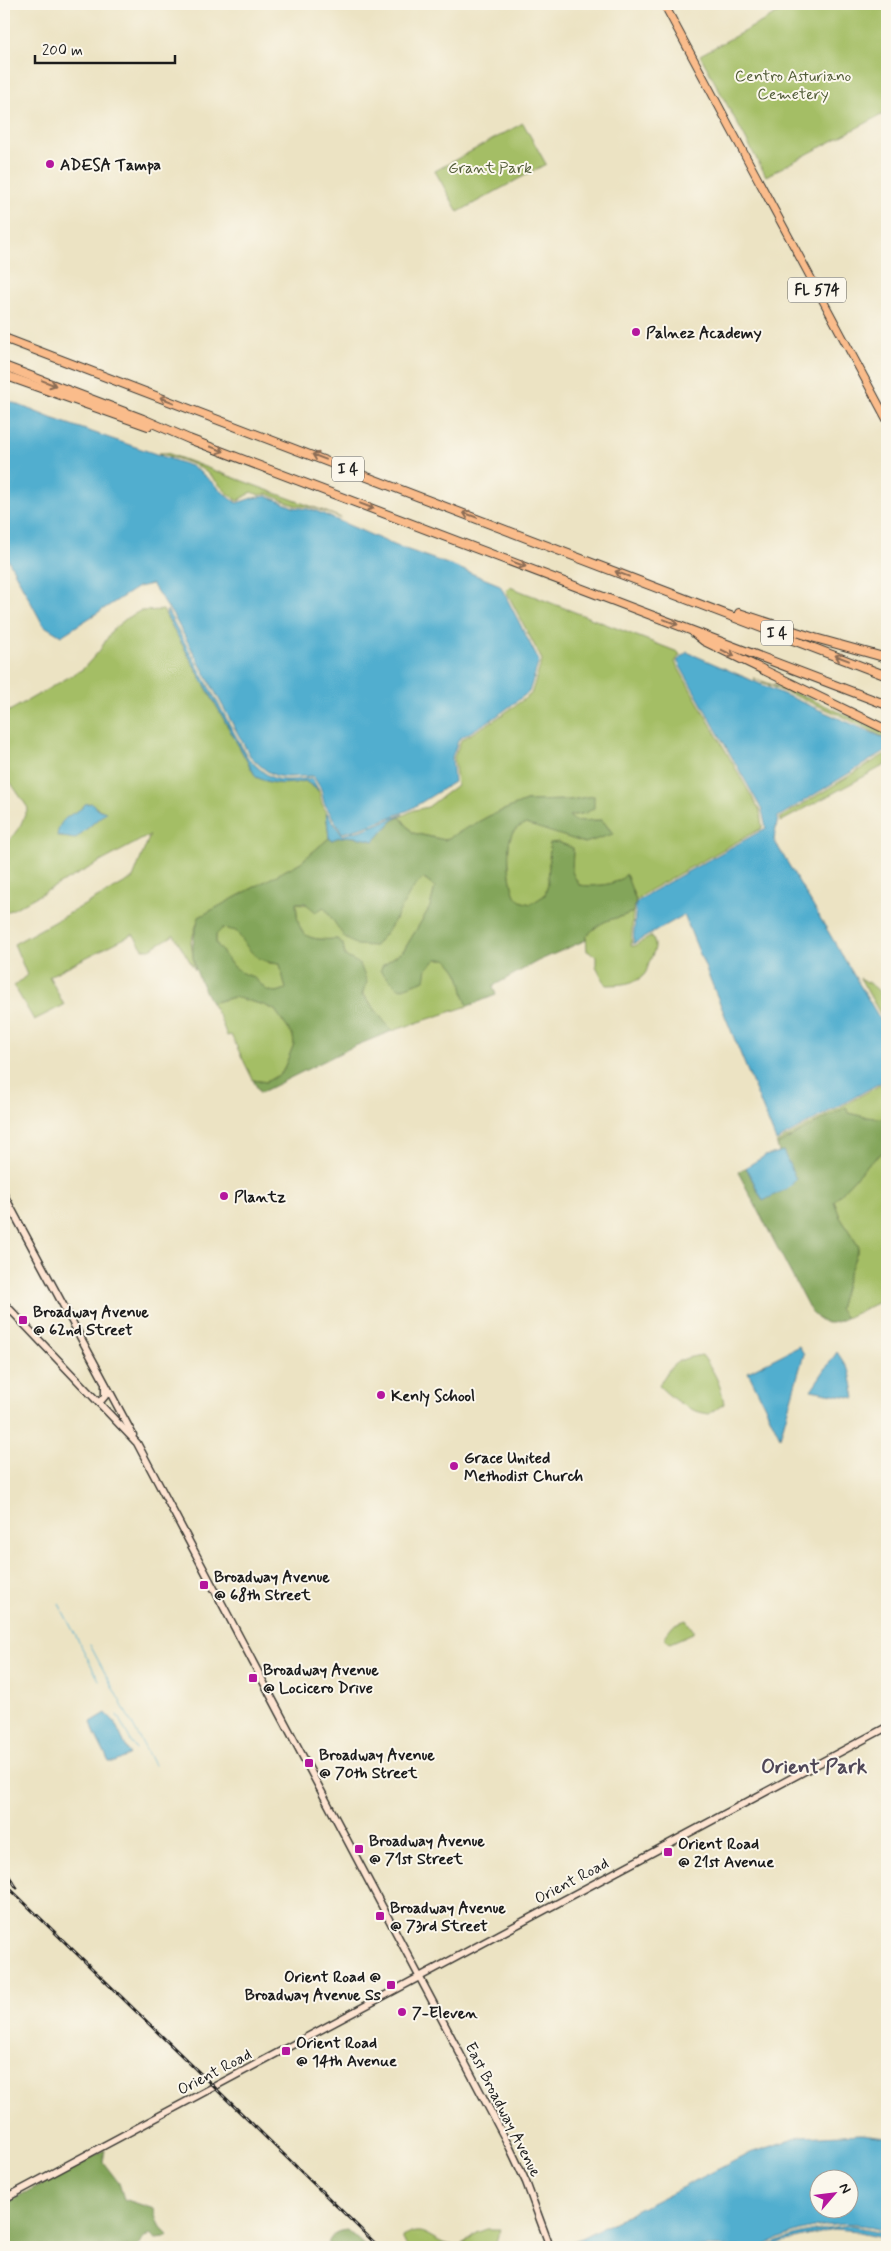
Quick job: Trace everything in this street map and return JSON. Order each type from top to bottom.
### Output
[{"type":"highway","name":"I 4","points":[[4,337],[887,676]]},
{"type":"highway","name":"I 4","points":[[4,366],[189,439],[887,705]]},
{"type":"highway","points":[[4,375],[189,439]]},
{"type":"highway","points":[[668,591],[815,638],[887,658]]},
{"type":"highway","points":[[687,628],[704,641],[887,730]]},
{"type":"main road","name":"FL 574","points":[[664,4],[887,420]]},
{"type":"main road","points":[[4,1195],[137,1443]]},
{"type":"main road","name":"East Broadway Avenue","points":[[4,1303],[137,1443],[251,1661],[421,1977],[519,2166],[549,2245]]},
{"type":"main road","points":[[100,1403],[105,1396],[104,1381]]},
{"type":"main road","points":[[119,1423],[121,1411]]},
{"type":"main road","name":"Orient Road","points":[[4,2200],[887,1727]]},
{"type":"green space","name":"Centro Asturiano Cemetery","points":[[795,4],[883,4],[887,13],[887,112],[766,176],[700,55]]},
{"type":"green space","name":"Grant Park","points":[[523,123],[546,164],[458,212],[435,171]]},
{"type":"green space","points":[[159,453],[167,453],[321,510],[341,518],[315,508],[294,505],[268,494],[259,495],[252,492],[238,501],[201,469]]},
{"type":"green space","points":[[510,587],[678,652],[680,655],[675,662],[760,811],[762,828],[648,891],[636,901],[626,875],[622,879],[610,884],[597,886],[579,885],[572,872],[573,848],[550,843],[548,884],[545,895],[531,904],[517,899],[512,887],[509,841],[512,834],[517,828],[526,823],[585,843],[613,833],[602,820],[575,821],[569,816],[586,813],[594,796],[570,800],[526,801],[489,816],[445,840],[413,833],[400,817],[414,810],[428,807],[457,785],[454,757],[461,740],[499,717],[531,694],[542,660],[506,591]]},
{"type":"green space","points":[[163,610],[256,777],[280,784],[305,781],[319,791],[326,811],[329,838],[301,862],[199,917],[191,942],[195,970],[174,935],[150,949],[143,949],[133,934],[49,976],[64,1005],[34,1020],[14,986],[27,975],[14,944],[133,878],[150,835],[4,914],[4,848],[20,826],[28,808],[4,773],[4,714],[83,669],[100,650],[112,630],[127,618],[140,611]],"holes":[[[84,806],[93,806],[105,812],[90,827],[74,836],[58,837],[60,825]]]},
{"type":"green space","points":[[753,678],[806,697],[887,733],[887,739],[842,716]]},
{"type":"green space","points":[[887,753],[887,764],[780,822],[780,818]]},
{"type":"green space","points":[[594,796],[594,808],[586,813],[569,816],[575,821],[602,820],[613,834],[585,843],[526,824],[519,827],[514,831],[509,841],[509,868],[514,893],[520,900],[531,904],[545,895],[548,884],[550,843],[558,842],[573,848],[572,872],[579,885],[597,886],[611,883],[626,874],[636,901],[633,912],[603,922],[586,937],[586,940],[538,961],[493,986],[496,995],[468,1006],[459,976],[446,959],[437,959],[427,968],[425,980],[400,989],[380,971],[383,965],[404,950],[430,907],[435,887],[423,878],[411,891],[390,928],[375,946],[357,945],[345,938],[324,907],[316,912],[305,903],[296,903],[299,923],[305,934],[317,939],[337,939],[343,944],[345,956],[360,964],[367,982],[362,994],[392,1031],[350,1048],[260,1093],[253,1080],[266,1082],[282,1073],[294,1044],[293,1036],[275,1010],[264,1005],[234,997],[211,1003],[196,971],[194,962],[193,942],[199,917],[301,862],[329,838],[332,840],[342,837],[353,837],[374,841],[392,821],[400,817],[413,833],[445,840],[489,816],[526,801],[570,800]],"holes":[[[223,928],[236,931],[253,954],[263,960],[280,964],[286,989],[277,992],[268,991],[253,977],[242,973],[231,964],[216,943],[216,935]]]},
{"type":"green space","points":[[422,878],[435,887],[430,907],[404,950],[383,965],[427,968],[437,959],[446,959],[459,976],[468,1006],[392,1031],[355,980],[345,956],[343,944],[337,939],[314,938],[300,930],[296,903],[324,907],[346,938],[390,928],[411,891]]},
{"type":"green space","points":[[633,912],[631,946],[652,936],[655,943],[654,951],[646,972],[641,978],[616,985],[606,985],[596,966],[596,956],[587,951],[586,937],[603,922]]},
{"type":"green space","points":[[223,928],[236,930],[269,963],[280,964],[286,989],[277,992],[268,991],[253,977],[242,973],[231,964],[216,943],[216,935]]},
{"type":"green space","points":[[860,978],[868,982],[883,997],[887,1026]]},
{"type":"green space","points":[[234,997],[275,1010],[293,1036],[294,1044],[282,1073],[266,1082],[253,1080],[231,1035],[227,1036],[220,1018],[211,1003]]},
{"type":"green space","points":[[887,1081],[887,1119],[848,1113],[845,1108],[777,1145],[776,1143]]},
{"type":"green space","points":[[846,1107],[849,1113],[887,1119],[887,1149],[867,1165],[834,1201],[840,1217],[859,1247],[848,1276],[839,1309],[846,1318],[827,1323],[811,1312],[738,1172],[746,1167],[762,1200],[783,1151],[779,1152],[777,1145]]},
{"type":"green space","points":[[887,1149],[887,1298],[846,1318],[839,1309],[848,1276],[859,1247],[840,1217],[834,1201],[867,1165]]},
{"type":"green space","points":[[702,1355],[716,1378],[724,1404],[709,1414],[701,1413],[682,1404],[659,1386],[667,1372],[676,1363],[686,1358]]},
{"type":"green space","points":[[686,1620],[693,1633],[670,1643],[665,1639],[665,1635],[673,1625]]},
{"type":"green space","points":[[105,2150],[103,2162],[119,2183],[124,2199],[154,2209],[161,2228],[168,2235],[165,2238],[156,2239],[150,2234],[141,2241],[138,2247],[4,2247],[4,2204]]},
{"type":"green space","points":[[487,2229],[500,2229],[495,2247],[407,2247],[402,2237],[419,2232],[445,2244],[460,2246],[476,2233]]},
{"type":"green space","points":[[347,2230],[366,2247],[333,2247],[327,2243],[335,2233]]},
{"type":"water","points":[[4,399],[51,418],[191,466],[237,503],[267,496],[293,507],[314,510],[394,545],[500,585],[539,661],[529,692],[497,716],[459,739],[452,757],[454,782],[409,810],[362,828],[342,833],[324,803],[321,789],[313,776],[278,776],[266,770],[250,756],[174,617],[152,584],[138,587],[61,636],[43,625],[4,552]]},
{"type":"water","points":[[167,610],[248,758],[264,773],[277,779],[312,778],[319,791],[305,781],[280,784],[256,777],[166,615]]},
{"type":"water","points":[[687,652],[884,738],[887,742],[887,750],[778,817],[774,840],[887,1031],[887,1079],[776,1141],[684,915],[633,944],[636,903],[649,893],[766,828],[762,810],[677,661]]},
{"type":"water","points":[[92,803],[97,809],[106,812],[75,839],[57,836],[62,822],[66,818],[85,804]]},
{"type":"water","points":[[326,811],[342,835],[362,830],[403,814],[392,821],[374,841],[348,836],[332,840],[329,838]]},
{"type":"water","points":[[783,1151],[796,1179],[790,1187],[763,1201],[746,1167],[765,1156]]},
{"type":"water","points":[[799,1346],[804,1354],[780,1437],[748,1372]]},
{"type":"water","points":[[837,1352],[850,1372],[855,1398],[811,1390]]},
{"type":"water","points":[[106,1713],[114,1721],[130,1755],[115,1762],[109,1762],[91,1722]]},
{"type":"water","points":[[861,2134],[887,2137],[887,2231],[855,2225],[823,2226],[791,2234],[761,2247],[556,2247],[582,2238],[750,2153],[799,2137]]},
{"type":"water","points":[[852,2226],[887,2233],[887,2238],[859,2232],[833,2230],[766,2247],[808,2232]]},
{"type":"waterway","points":[[59,1604],[99,1680]]},
{"type":"waterway","points":[[90,1645],[154,1765]]},
{"type":"waterway","points":[[117,1715],[136,1750]]},
{"type":"railway","points":[[4,1869],[17,1888]]},
{"type":"railway","points":[[4,1883],[379,2247]]},
{"type":"place","name":"ADESA Tampa","points":[[50,164]]},
{"type":"place","name":"Palnez Academy","points":[[636,332]]},
{"type":"place","name":"Plantz","points":[[224,1196]]},
{"type":"place","name":"Broadway Avenue @ 62nd Street","points":[[23,1320]]},
{"type":"place","name":"Kenly School","points":[[381,1395]]},
{"type":"place","name":"Grace United Methodist Church","points":[[454,1466]]},
{"type":"place","name":"Broadway Avenue @ 68th Street","points":[[204,1585]]},
{"type":"place","name":"Broadway Avenue @ Locicero Drive","points":[[253,1678]]},
{"type":"place","name":"Broadway Avenue @ 70th Street","points":[[309,1763]]},
{"type":"place","name":"Broadway Avenue @ 71st Street","points":[[359,1849]]},
{"type":"place","name":"Orient Road @ 21st Avenue","points":[[668,1852]]},
{"type":"place","name":"Broadway Avenue @ 73rd Street","points":[[380,1916]]},
{"type":"place","name":"Orient Road @ Broadway Avenue Ss","points":[[391,1985]]},
{"type":"place","name":"7-Eleven","points":[[402,2012]]},
{"type":"place","name":"Orient Road @ 14th Avenue","points":[[286,2051]]},
{"type":"district","name":"Orient Park","points":[[814,1766]]}]
